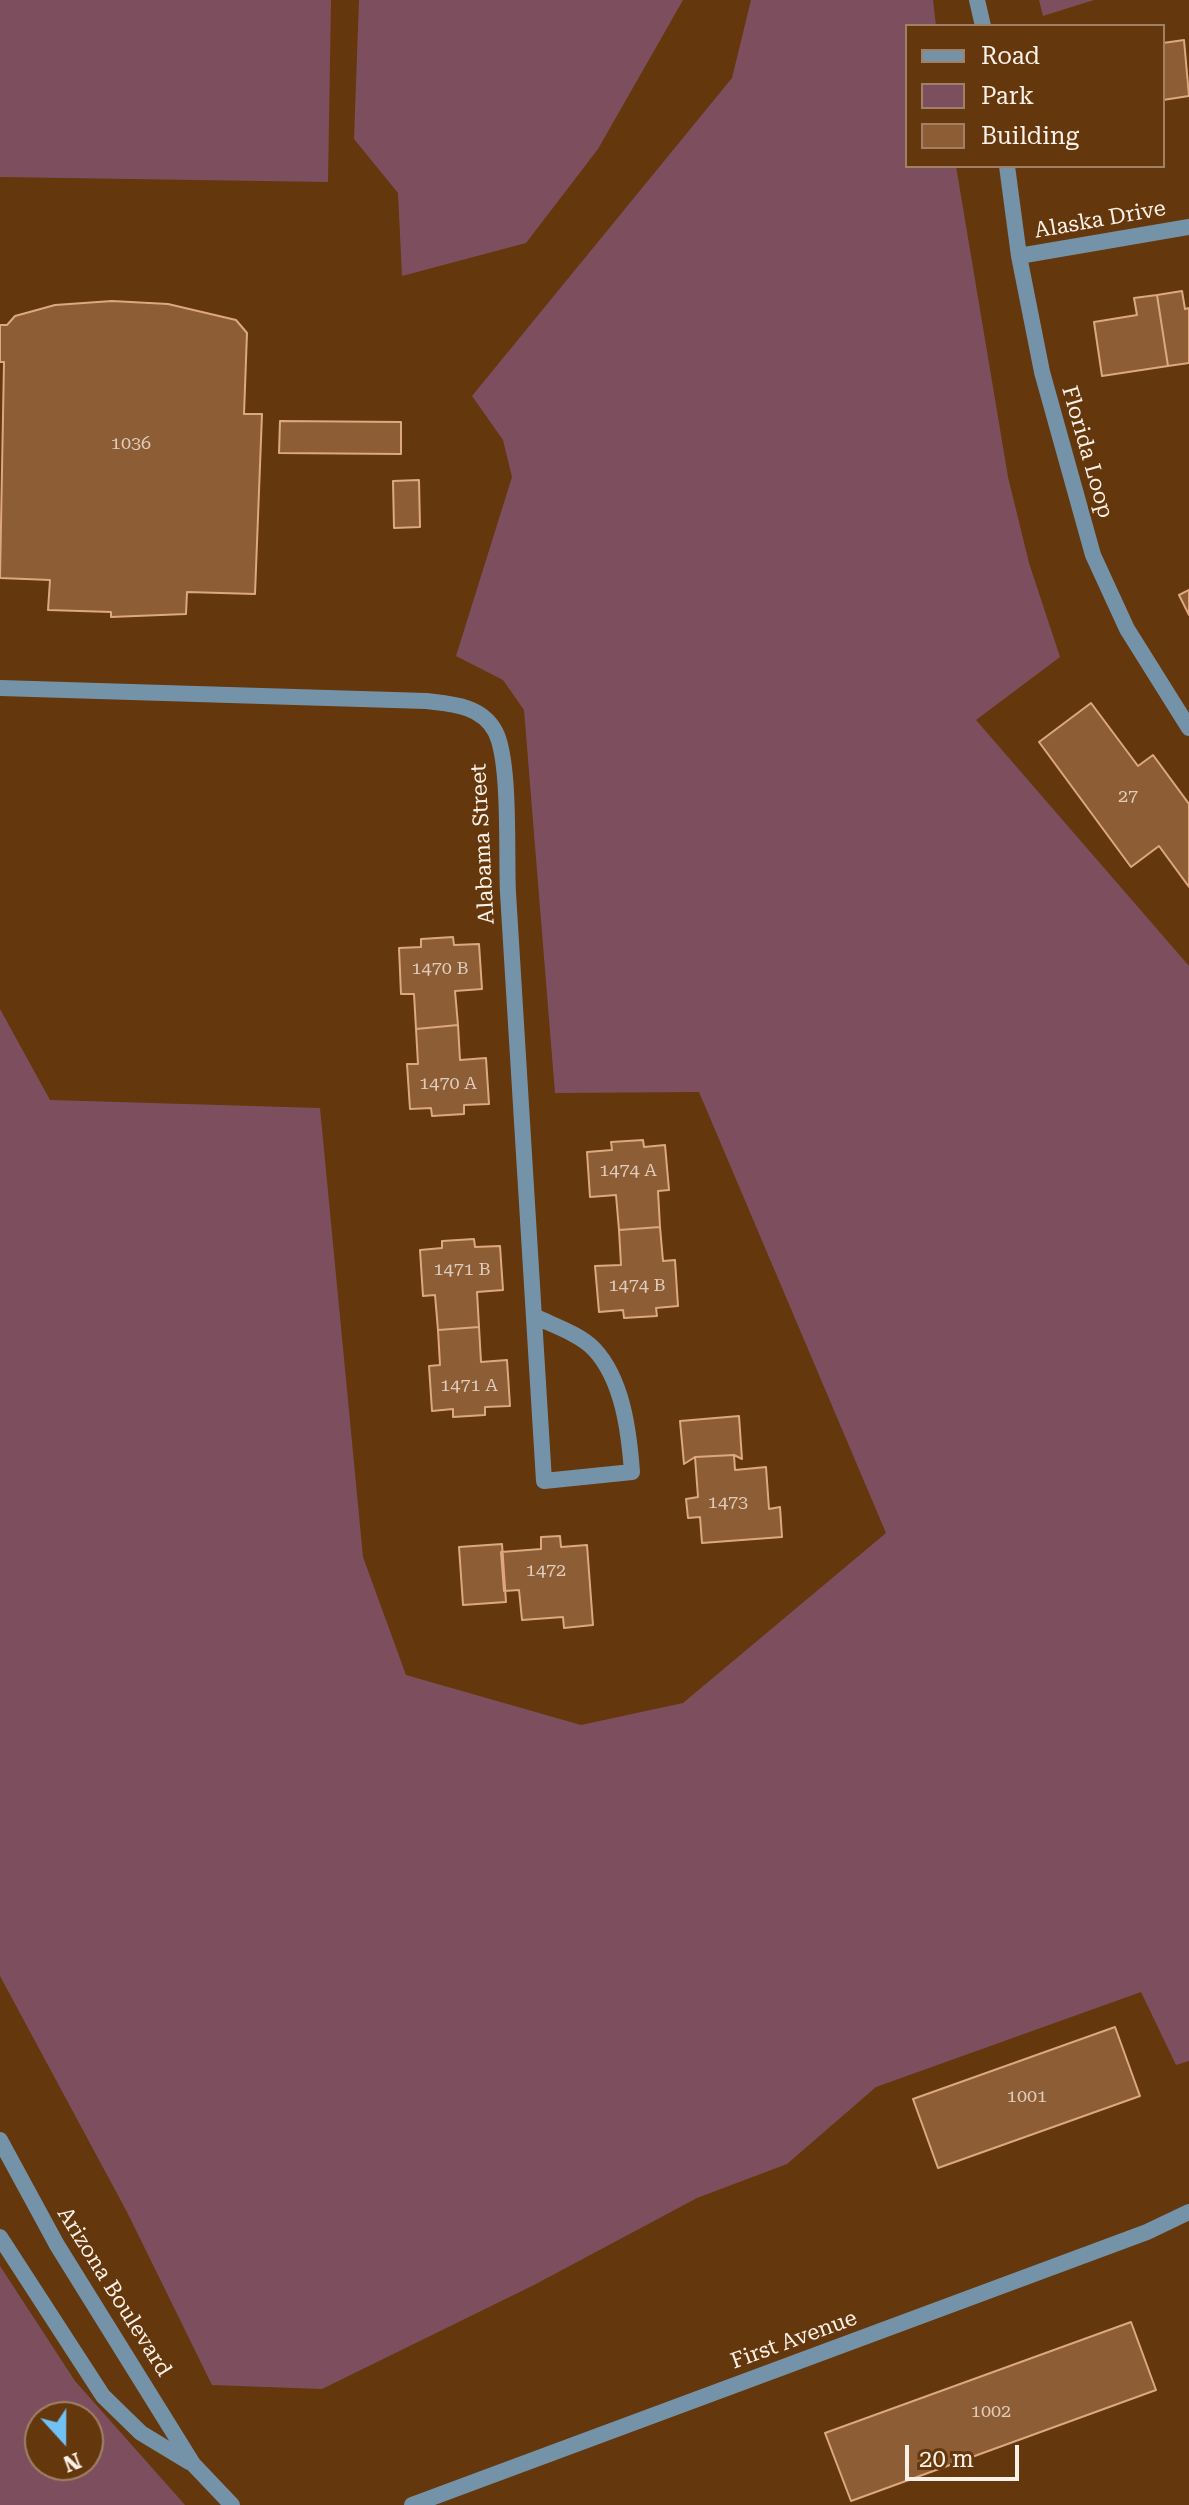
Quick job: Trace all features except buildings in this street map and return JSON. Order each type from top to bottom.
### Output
[{"type":"street","points":[[977,0],[983,24]]},
{"type":"street","name":"Florida Loop","points":[[1007,168],[1019,256],[1042,372],[1093,555],[1127,629],[1189,728]]},
{"type":"street","name":"Alaska Drive","points":[[1019,256],[1189,227]]},
{"type":"street","name":"Alabama Street","points":[[0,688],[426,701],[463,705],[495,731],[502,763],[534,1316],[544,1481],[632,1472],[625,1414],[593,1348],[534,1316]]},
{"type":"street","name":"Arizona Boulevard","points":[[0,2140],[57,2245],[193,2464],[232,2505]]},
{"type":"street","name":"First Avenue","points":[[412,2505],[1147,2232],[1189,2212]]},
{"type":"street","name":"Arizona Boulevard","points":[[0,2237],[103,2396],[141,2433],[193,2464]]},
{"type":"green space","points":[[0,0],[331,0],[328,182],[0,177]]},
{"type":"green space","points":[[359,0],[683,0],[598,149],[526,243],[402,276],[398,193],[354,139]]},
{"type":"green space","points":[[751,0],[933,0],[936,24],[905,24],[905,168],[956,168],[1008,477],[1029,563],[1060,657],[976,720],[1189,966],[1189,2061],[1176,2065],[1141,1992],[876,2087],[787,2164],[697,2198],[534,2285],[322,2389],[212,2385],[127,2212],[0,1976],[0,1009],[50,1100],[320,1108],[363,1557],[406,1675],[581,1725],[683,1703],[886,1533],[699,1092],[555,1093],[524,710],[503,680],[456,656],[512,477],[503,440],[472,396],[732,78]]},
{"type":"green space","points":[[1039,0],[1094,0],[1043,16]]},
{"type":"green space","points":[[0,2266],[75,2381],[93,2401],[24,2401],[24,2481],[104,2481],[104,2414],[185,2505],[0,2505]]}]
